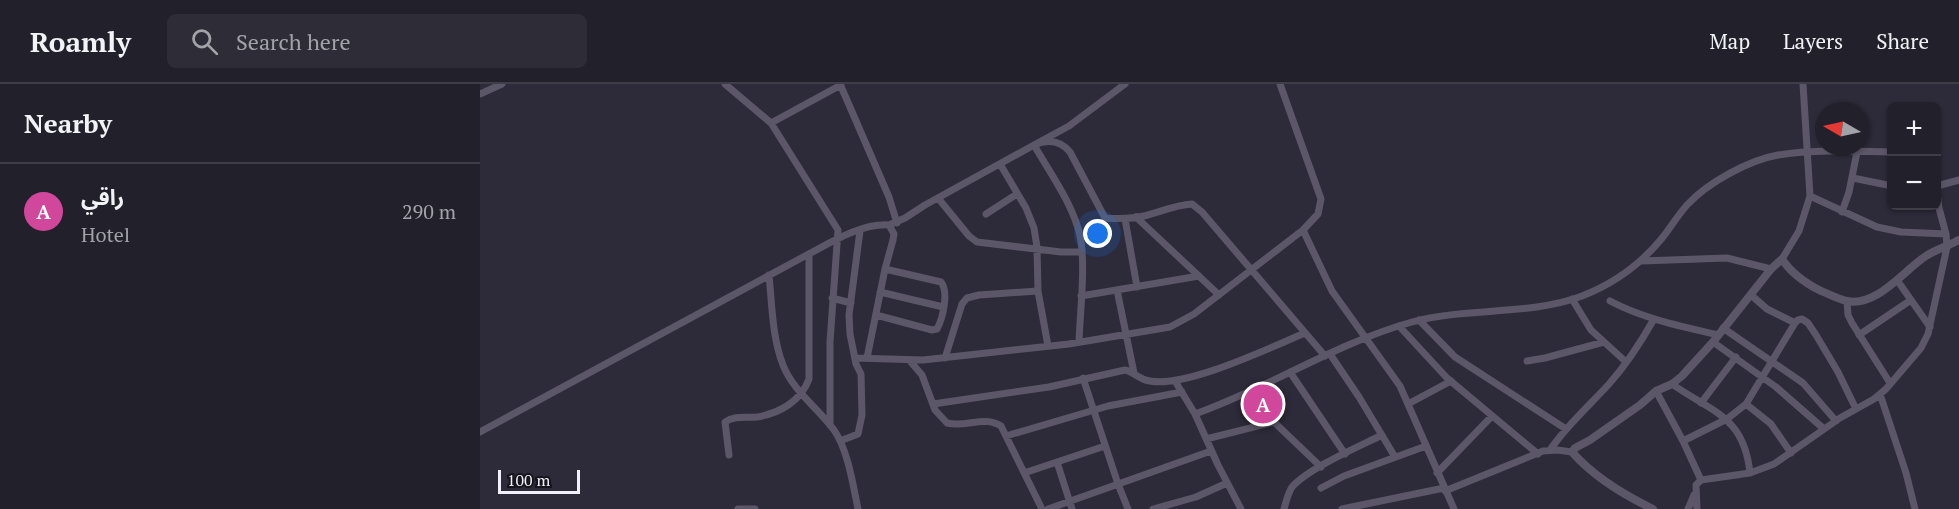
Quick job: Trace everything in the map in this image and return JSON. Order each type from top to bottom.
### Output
[{"type":"street","points":[[480,94],[502,84]]},
{"type":"street","points":[[725,84],[771,123],[838,230],[830,342],[830,425]]},
{"type":"street","points":[[771,123],[840,84],[889,197],[897,222]]},
{"type":"street","points":[[480,432],[809,254],[878,224],[889,225],[897,222],[1069,126],[1125,84]]},
{"type":"street","points":[[855,358],[910,361],[1079,342],[1170,327],[1194,314],[1303,230],[1318,214],[1321,199],[1280,84]]},
{"type":"street","points":[[1572,452],[1640,405],[1656,391],[1672,384],[1718,335],[1771,269],[1782,259],[1799,231],[1810,196],[1803,84]]},
{"type":"street","points":[[1034,145],[1057,141],[1066,147],[1105,218],[1125,219],[1178,205],[1192,204],[1202,212],[1305,333],[1327,355],[1359,396],[1395,458]]},
{"type":"street","points":[[1034,145],[1071,210],[1080,236],[1082,252],[1079,342]]},
{"type":"street","points":[[1869,152],[1887,152]]},
{"type":"street","points":[[1195,414],[1223,405],[1365,337],[1399,326],[1446,314],[1526,307],[1572,299],[1613,280],[1641,261],[1662,239],[1687,205],[1708,186],[1751,164],[1776,155],[1815,153]]},
{"type":"street","points":[[1842,212],[1853,178],[1856,156]]},
{"type":"street","points":[[999,164],[1026,208],[1034,228],[1038,291],[1048,346]]},
{"type":"street","points":[[1853,178],[1887,185]]},
{"type":"street","points":[[1941,185],[1959,180]]},
{"type":"street","points":[[986,214],[1017,194]]},
{"type":"street","points":[[1810,196],[1865,223],[1886,230],[1946,234]]},
{"type":"street","points":[[938,198],[969,236],[977,242],[1037,250],[1082,252]]},
{"type":"street","points":[[1697,509],[1696,485],[1701,480],[1750,473],[1773,464],[1880,394],[1921,348],[1930,327],[1947,247],[1940,210]]},
{"type":"street","points":[[1136,217],[1219,295]]},
{"type":"street","points":[[1125,219],[1137,286]]},
{"type":"street","points":[[867,358],[894,234],[889,225]]},
{"type":"street","points":[[1303,230],[1332,291],[1400,386],[1454,509]]},
{"type":"street","points":[[840,441],[858,434],[861,425],[861,374],[850,334],[849,315],[860,231]]},
{"type":"street","points":[[1782,259],[1797,277],[1817,289],[1847,301],[1866,300],[1897,280],[1927,255],[1959,240]]},
{"type":"street","points":[[729,455],[725,422],[731,418],[757,417],[775,412],[792,403],[802,394],[808,379],[809,254]]},
{"type":"street","points":[[1641,261],[1727,258],[1771,269]]},
{"type":"street","points":[[876,315],[932,330],[937,329],[941,322],[945,291],[941,282],[885,269]]},
{"type":"street","points":[[770,274],[776,340],[783,367],[802,394],[830,425],[840,441],[858,509]]},
{"type":"street","points":[[1081,296],[1199,276]]},
{"type":"street","points":[[1897,280],[1930,327]]},
{"type":"street","points":[[1117,290],[1134,373]]},
{"type":"street","points":[[945,358],[962,304],[967,298],[979,295],[1038,291]]},
{"type":"street","points":[[880,292],[943,307]]},
{"type":"street","points":[[1751,295],[1767,309],[1794,324]]},
{"type":"street","points":[[832,298],[851,303]]},
{"type":"street","points":[[1572,299],[1592,330],[1626,362]]},
{"type":"street","points":[[1859,335],[1911,300]]},
{"type":"street","points":[[1611,301],[1623,308],[1654,319],[1718,335],[1772,360],[1803,383],[1836,421]]},
{"type":"street","points":[[1847,301],[1848,315],[1890,383]]},
{"type":"street","points":[[1550,450],[1560,435],[1611,382],[1654,319]]},
{"type":"street","points":[[1683,441],[1727,420],[1746,404],[1794,324],[1802,319],[1808,323],[1838,372],[1856,409]]},
{"type":"street","points":[[1419,320],[1455,357],[1566,429]]},
{"type":"street","points":[[1399,326],[1451,381],[1538,454]]},
{"type":"street","points":[[933,404],[1049,387],[1125,370],[1151,382],[1175,381],[1224,365],[1305,333]]},
{"type":"street","points":[[1718,335],[1736,357],[1809,414],[1824,429]]},
{"type":"street","points":[[1527,361],[1604,342]]},
{"type":"street","points":[[1701,403],[1736,357]]},
{"type":"street","points":[[910,361],[922,375],[935,410],[947,423],[955,425],[985,420],[993,421],[1000,426],[1042,509]]},
{"type":"street","points":[[1290,372],[1346,454]]},
{"type":"street","points":[[1083,378],[1128,509]]},
{"type":"street","points":[[1175,381],[1195,414],[1241,509]]},
{"type":"street","points":[[1408,404],[1451,381]]},
{"type":"street","points":[[1672,384],[1727,420],[1743,442],[1748,454],[1750,473]]},
{"type":"street","points":[[1254,389],[1274,422],[1321,467]]},
{"type":"street","points":[[1656,391],[1701,480]]},
{"type":"street","points":[[1006,436],[1108,406],[1182,392]]},
{"type":"street","points":[[1880,394],[1906,473],[1915,509]]},
{"type":"street","points":[[1746,404],[1771,424],[1791,453]]},
{"type":"street","points":[[1437,473],[1492,416]]},
{"type":"street","points":[[1206,440],[1274,422]]},
{"type":"street","points":[[1284,509],[1291,488],[1321,467],[1382,435]]},
{"type":"street","points":[[1024,473],[1105,446]]},
{"type":"street","points":[[1321,488],[1344,476],[1426,446]]},
{"type":"street","points":[[1342,509],[1445,490],[1550,450],[1572,452],[1630,498],[1653,509]]},
{"type":"street","points":[[1048,509],[1071,505],[1118,484],[1211,451]]},
{"type":"street","points":[[1057,462],[1071,505]]},
{"type":"street","points":[[1153,509],[1196,496],[1227,483]]},
{"type":"street","points":[[1688,509],[1695,493]]},
{"type":"street","points":[[738,509],[755,509]]},
{"type":"place","name":"راقي","points":[[1263,404]]}]
